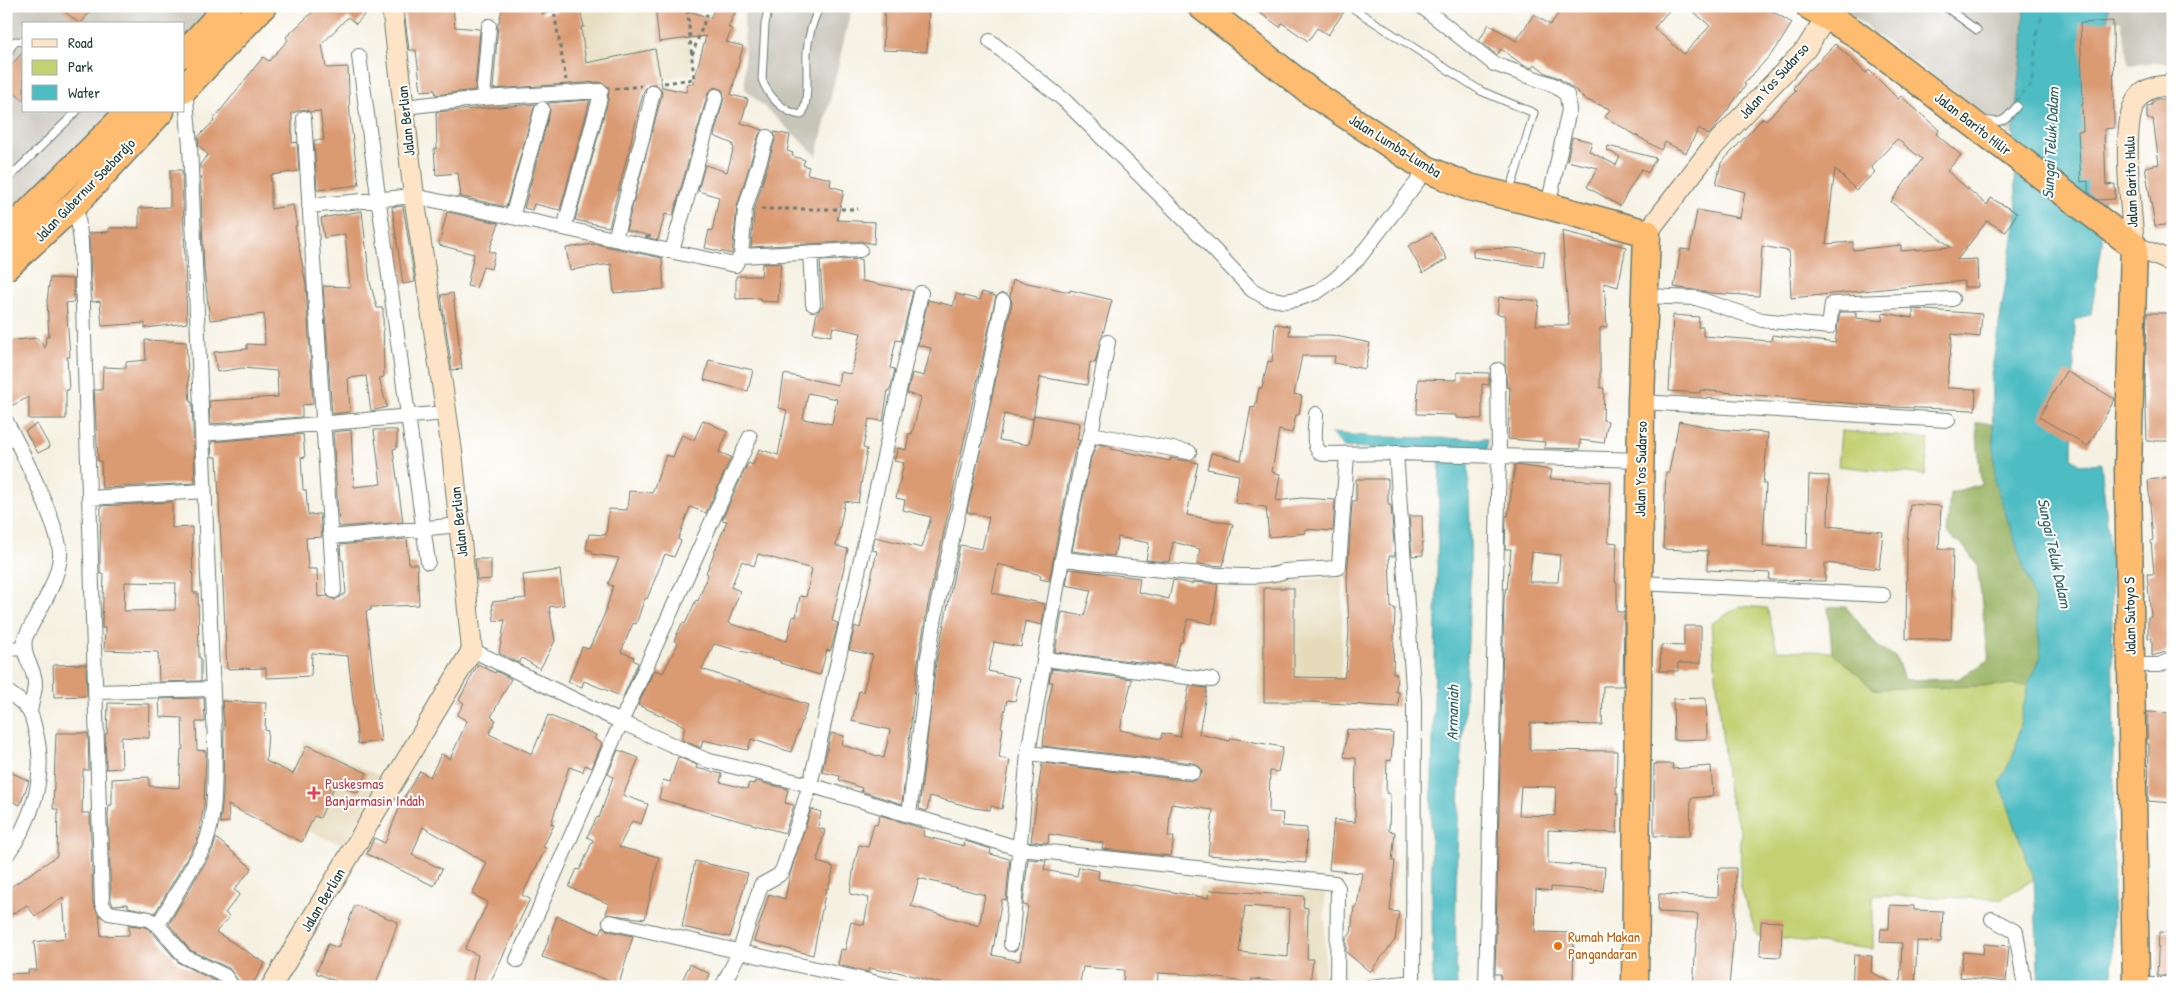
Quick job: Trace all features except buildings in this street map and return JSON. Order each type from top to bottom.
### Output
[{"type":"highway","points":[[185,53],[228,6]]},
{"type":"highway","points":[[185,87],[263,6]]},
{"type":"highway","name":"Jalan Lumba-Lumba","points":[[1200,6],[1312,93],[1427,169],[1469,187],[1548,206],[1647,234]]},
{"type":"highway","name":"Jalan Barito Hilir","points":[[1818,10],[1853,32],[1991,139],[2125,239]]},
{"type":"highway","name":"Jalan Gubernur Soebardjo","points":[[6,235],[129,112]]},
{"type":"highway","name":"Jalan Gubernur Soebardjo","points":[[6,267],[76,203],[160,112]]},
{"type":"highway","name":"Jalan Yos Sudarso","points":[[1635,987],[1642,460],[1641,402],[1647,234]]},
{"type":"highway","name":"Jalan Sutoyo S","points":[[2125,239],[2136,985]]},
{"type":"street","name":"Jalan Berlian","points":[[271,987],[472,650],[452,451],[414,196],[392,6]]},
{"type":"street","points":[[1421,6],[1494,64],[1554,85],[1567,95],[1569,110],[1548,206]]},
{"type":"street","name":"Jalan Yos Sudarso","points":[[1647,234],[1711,149],[1806,49],[1818,10]]},
{"type":"street","points":[[483,98],[489,26]]},
{"type":"street","points":[[990,41],[1064,100],[1197,232],[1252,290],[1267,298],[1284,301],[1298,299],[1317,292],[1334,280],[1358,258],[1427,169]]},
{"type":"street","points":[[358,56],[428,562]]},
{"type":"street","name":"Jalan Barito Hulu","points":[[2125,239],[2130,123],[2136,101],[2146,90],[2169,81]]},
{"type":"street","points":[[615,239],[653,92]]},
{"type":"street","points":[[404,107],[483,98],[601,94],[564,228]]},
{"type":"street","points":[[672,251],[716,96]]},
{"type":"street","points":[[158,925],[205,845],[211,831],[213,814],[215,742],[190,156],[185,99]]},
{"type":"street","points":[[512,217],[542,109]]},
{"type":"street","points":[[304,118],[334,591]]},
{"type":"street","points":[[310,206],[414,196],[735,265],[741,256],[745,210],[767,137]]},
{"type":"street","points":[[76,203],[81,242],[95,692],[104,908],[108,913],[140,917],[158,925],[185,957],[225,976],[233,987]]},
{"type":"street","points":[[2125,239],[2173,262]]},
{"type":"street","points":[[741,256],[860,250]]},
{"type":"street","points":[[810,252],[813,304]]},
{"type":"street","points":[[722,987],[738,953],[762,886],[779,875],[783,869],[810,785],[921,293]]},
{"type":"street","points":[[1644,296],[1696,298],[1762,320],[1829,327],[1832,304],[1952,299]]},
{"type":"street","points":[[910,814],[927,662],[937,606],[976,434],[1003,300]]},
{"type":"street","points":[[1011,944],[1021,849],[1028,752],[1062,559],[1083,456],[1091,434],[1108,342]]},
{"type":"street","points":[[1486,987],[1498,456],[1498,370]]},
{"type":"street","points":[[1641,402],[1948,420]]},
{"type":"street","points":[[202,434],[446,413]]},
{"type":"street","points":[[1316,414],[1317,450],[1323,454],[1396,453],[1642,460]]},
{"type":"street","points":[[6,421],[49,514],[59,542],[60,556],[56,575],[24,638],[25,659],[32,670],[35,684],[30,712],[39,746],[41,767],[38,788],[30,812],[15,844],[6,856]]},
{"type":"street","points":[[1091,434],[1189,452]]},
{"type":"street","points":[[517,960],[621,722],[750,437]]},
{"type":"street","points":[[1370,987],[1413,984],[1414,701],[1396,453]]},
{"type":"street","points":[[1062,559],[1254,576],[1278,574],[1284,571],[1337,568],[1340,565],[1347,455]]},
{"type":"street","points":[[90,498],[204,491]]},
{"type":"street","points":[[331,537],[460,525]]},
{"type":"street","points":[[1639,584],[1883,595]]},
{"type":"street","points":[[6,650],[23,648]]},
{"type":"street","points":[[472,650],[621,722],[706,760],[810,785],[1021,849],[1335,883],[1338,888],[1337,987]]},
{"type":"street","points":[[1044,659],[1212,680]]},
{"type":"street","points":[[2131,664],[2159,665],[2173,659]]},
{"type":"street","points":[[95,692],[212,689]]},
{"type":"street","points":[[6,691],[20,701],[30,712]]},
{"type":"street","points":[[1028,752],[1193,772]]},
{"type":"street","points":[[1992,919],[2016,932],[2025,987]]},
{"type":"street","points":[[610,922],[738,953],[895,987]]},
{"type":"street","points":[[2136,985],[2173,984]]},
{"type":"lane","points":[[769,6],[765,24],[762,79],[765,87],[781,106],[798,115],[803,113],[807,50],[813,20],[820,6]]},
{"type":"lane","points":[[1944,6],[1977,30]]},
{"type":"lane","points":[[1354,9],[1481,91],[1534,113],[1508,196]]},
{"type":"lane","points":[[6,56],[15,41],[22,42]]},
{"type":"lane","points":[[1966,119],[1998,123],[2005,120],[2016,106]]},
{"type":"lane","points":[[6,181],[76,112]]},
{"type":"path","points":[[553,6],[568,94]]},
{"type":"path","points":[[686,6],[694,79]]},
{"type":"path","points":[[692,56],[710,6]]},
{"type":"path","points":[[745,210],[858,209]]},
{"type":"shaded area","points":[[6,6],[230,6],[185,55],[185,22],[22,22],[22,112],[131,112],[6,232]]},
{"type":"shaded area","points":[[558,6],[686,6],[692,74],[573,94]]},
{"type":"shaded area","points":[[744,6],[852,6],[817,156],[745,89]]},
{"type":"shaded area","points":[[1839,6],[2024,6],[2023,47],[2013,136]]},
{"type":"shaded area","points":[[2108,6],[2173,6],[2173,66],[2161,62],[2129,65],[2121,21],[2107,20]]},
{"type":"shaded area","points":[[1343,578],[1340,706],[1259,706],[1259,582]]},
{"type":"shaded area","name":"Puskesmas Banjarmasin Indah","points":[[305,740],[385,779],[344,845],[244,807],[268,758],[292,770]]},
{"type":"shaded area","points":[[1199,887],[1325,893],[1325,987],[1300,987],[1051,961],[1196,933]]},
{"type":"green space","points":[[1976,423],[1998,423],[2023,503],[2047,684],[1874,689],[1832,652],[1828,607],[1846,607],[1878,647],[1896,657],[1904,680],[1958,679],[1989,660],[1977,565],[1961,543],[1947,534],[1950,493],[1981,484]]},
{"type":"green space","points":[[1841,431],[1929,439],[1925,475],[1838,466]]},
{"type":"green space","points":[[1740,606],[1767,608],[1777,650],[1832,652],[1874,689],[2028,684],[2015,751],[2000,783],[2034,879],[2000,899],[1873,895],[1873,949],[1757,936],[1740,885],[1741,832],[1728,793],[1711,624]]},
{"type":"water","name":"Sungai Teluk Dalam","points":[[2024,6],[2108,6],[2102,245],[2091,314],[2075,321],[2072,457],[2079,465],[2101,463],[2111,560],[2114,754],[2112,987],[2039,987],[2034,879],[2000,783],[2015,751],[2028,684],[2041,656],[2035,601],[1995,482],[1991,375],[2017,213],[2013,136],[2023,47]]},
{"type":"water","name":"Armaniah","points":[[1330,433],[1376,437],[1487,439],[1487,451],[1468,451],[1470,583],[1456,886],[1457,987],[1433,987],[1431,822],[1440,451],[1344,447]]},
{"type":"ferry route","points":[[2018,104],[2035,83],[2045,6]]},
{"type":"place","name":"Puskesmas Banjarmasin Indah","points":[[314,793]]},
{"type":"place","name":"Rumah Makan Pangandaran","points":[[1558,946]]}]
